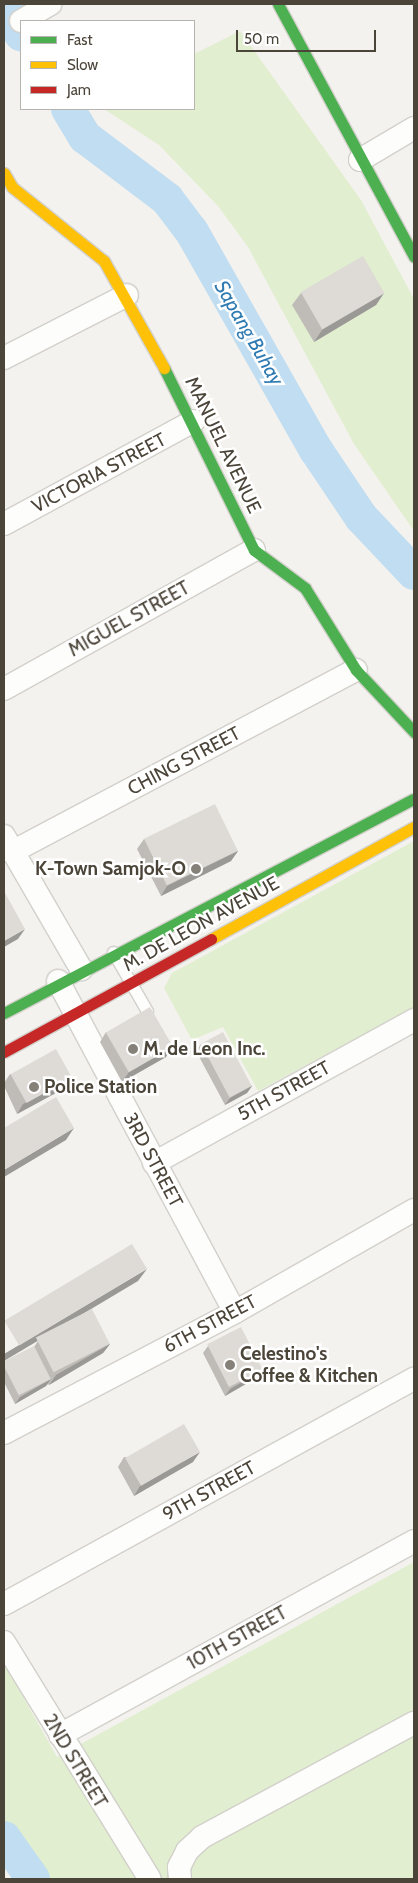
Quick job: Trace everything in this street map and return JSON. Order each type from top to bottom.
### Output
[{"type":"street","points":[[278,4],[360,160],[414,257]]},
{"type":"street","points":[[23,20],[46,7]]},
{"type":"street","points":[[4,32],[20,22]]},
{"type":"street","points":[[360,160],[414,128]]},
{"type":"street","name":"MANUEL AVENUE","points":[[6,184],[104,261],[126,295],[194,421],[254,550],[305,588],[356,670],[414,732]]},
{"type":"street","points":[[4,358],[126,295]]},
{"type":"street","name":"VICTORIA STREET","points":[[4,524],[194,421]]},
{"type":"street","name":"MIGUEL STREET","points":[[4,689],[254,550]]},
{"type":"street","name":"CHING STREET","points":[[8,844],[356,670]]},
{"type":"street","name":"M. DE LEON AVENUE","points":[[4,1013],[113,952],[414,799]]},
{"type":"street","name":"M. DE LEON AVENUE","points":[[4,1052],[414,827]]},
{"type":"street","points":[[8,844],[81,969]]},
{"type":"street","name":"3RD STREET","points":[[58,982],[235,1312]]},
{"type":"street","name":"5TH STREET","points":[[154,1163],[414,1020]]},
{"type":"street","name":"6TH STREET","points":[[4,1433],[235,1312],[414,1210]]},
{"type":"street","name":"9TH STREET","points":[[4,1604],[414,1379]]},
{"type":"street","name":"10TH STREET","points":[[60,1735],[414,1541]]},
{"type":"street","name":"2ND STREET","points":[[4,1642],[150,1879]]},
{"type":"street","points":[[180,1879],[179,1867],[187,1851],[202,1837],[414,1723]]},
{"type":"lane","points":[[113,952],[147,1011]]},
{"type":"green space","points":[[240,31],[361,200],[414,299],[414,531],[354,444],[248,247],[218,206],[159,145],[106,110],[195,110],[195,54]]},
{"type":"green space","points":[[414,841],[414,1007],[258,1091],[223,1027],[192,1040],[164,988],[172,973]]},
{"type":"green space","points":[[414,1562],[414,1879],[45,1879],[4,1822],[4,1663],[57,1757]]},
{"type":"building","points":[[363,256],[384,293],[322,329],[301,292]]},
{"type":"building","points":[[215,804],[238,851],[167,885],[144,839]]},
{"type":"building","points":[[4,891],[25,929],[4,941]]},
{"type":"building","name":"M. de Leon Inc.","points":[[150,1007],[173,1047],[129,1072],[106,1032]]},
{"type":"building","points":[[223,1032],[252,1086],[230,1098],[201,1044]]},
{"type":"building","name":"Police Station","points":[[56,1049],[72,1078],[27,1103],[11,1074]]},
{"type":"building","points":[[56,1097],[74,1128],[4,1170],[4,1128]]},
{"type":"building","points":[[132,1244],[147,1269],[19,1346],[4,1321]]},
{"type":"building","points":[[92,1309],[110,1344],[54,1372],[36,1338]]},
{"type":"building","name":"Celestino's Coffee & Kitchen","points":[[241,1327],[263,1370],[229,1387],[207,1344]]},
{"type":"building","points":[[34,1346],[51,1379],[19,1395],[4,1366],[4,1361]]},
{"type":"building","points":[[184,1424],[200,1452],[141,1486],[125,1458]]},
{"type":"waterway","name":"Sapang Buhay","points":[[4,6],[20,32]]},
{"type":"waterway","name":"Sapang Buhay","points":[[69,110],[85,137],[167,199],[192,232],[316,450],[361,517],[414,573]]},
{"type":"waterway","name":"Sapang Buhay","points":[[4,1838],[33,1879]]},
{"type":"traffic: fast","points":[[278,4],[414,257]]},
{"type":"traffic: fast","points":[[164,368],[254,550],[305,588],[356,670],[414,732]]},
{"type":"traffic: fast","points":[[4,1013],[414,799]]},
{"type":"traffic: slow","points":[[4,173],[12,187],[104,261],[164,368]]},
{"type":"traffic: slow","points":[[211,939],[414,827]]},
{"type":"traffic: jam","points":[[4,1052],[211,939]]},
{"type":"place","name":"K-Town Samjok-O","points":[[196,869]]},
{"type":"place","name":"M. de Leon Inc.","points":[[133,1049]]},
{"type":"place","name":"Police Station","points":[[34,1087]]},
{"type":"place","name":"Celestino's Coffee & Kitchen","points":[[230,1365]]}]
